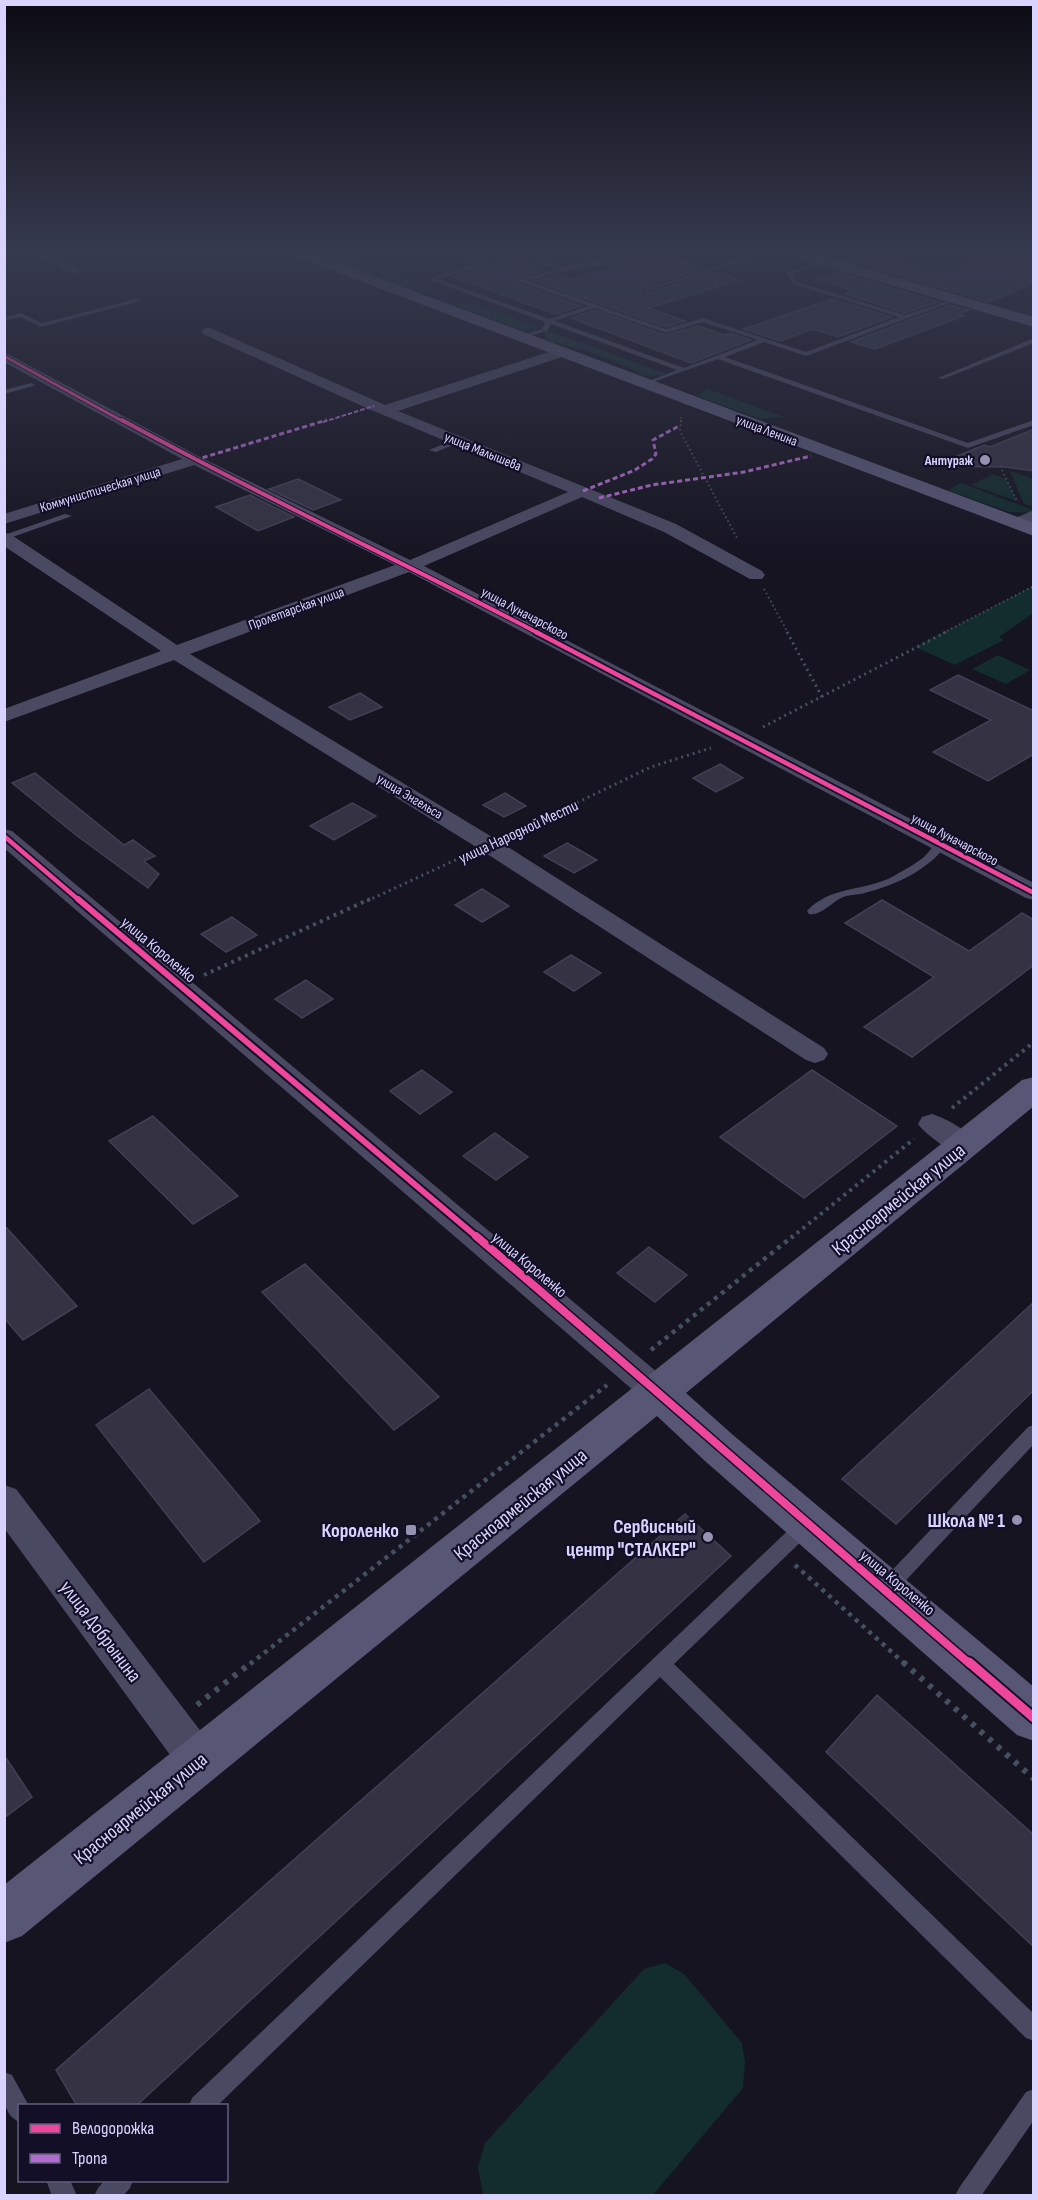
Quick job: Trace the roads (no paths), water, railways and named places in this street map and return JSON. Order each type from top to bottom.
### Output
[{"type":"street","name":"улица Луначарского","points":[[4,356],[195,460],[410,566],[1034,893]]},
{"type":"street","name":"улица Малышева","points":[[263,356],[385,410],[670,528],[756,575]]},
{"type":"street","points":[[385,410],[552,356]]},
{"type":"street","name":"улица Ленина","points":[[573,356],[697,403],[1026,518]]},
{"type":"street","name":"Коммунистическая улица","points":[[4,519],[195,460]]},
{"type":"street","name":"Пролетарская улица","points":[[4,716],[410,566],[583,491]]},
{"type":"street","name":"улица Энгельса","points":[[4,538],[176,653],[489,845],[815,1054]]},
{"type":"street","name":"улица Короленко","points":[[4,836],[645,1380],[719,1448],[793,1537],[886,1589],[1034,1718]]},
{"type":"street","name":"Красноармейская улица","points":[[4,1918],[198,1760],[645,1380],[948,1134],[1034,1088]]},
{"type":"street","name":"улица Добрынина","points":[[4,1500],[198,1760]]},
{"type":"lane","points":[[645,356],[684,370]]},
{"type":"lane","points":[[646,384],[722,356]]},
{"type":"lane","points":[[941,378],[994,356]]},
{"type":"lane","points":[[718,357],[969,446],[1034,422]]},
{"type":"lane","points":[[4,392],[31,385]]},
{"type":"lane","points":[[433,450],[459,441]]},
{"type":"lane","points":[[4,538],[68,516]]},
{"type":"lane","points":[[813,911],[839,894],[864,890],[892,881],[927,860],[941,844]]},
{"type":"lane","points":[[886,1589],[1034,1432]]},
{"type":"lane","points":[[202,2104],[793,1537]]},
{"type":"lane","points":[[660,1664],[1034,2030]]},
{"type":"lane","points":[[4,2084],[18,2108]]},
{"type":"lane","points":[[967,2196],[1034,2100]]},
{"type":"lane","points":[[58,2182],[65,2196]]},
{"type":"lane","points":[[106,2196],[121,2182]]},
{"type":"place","name":"Антураж","points":[[985,460]]},
{"type":"place","name":"Школа № 1","points":[[1017,1520]]},
{"type":"place","name":"Короленко","points":[[411,1530]]},
{"type":"place","name":"Сервисный центр \"СТАЛКЕР\"","points":[[708,1537]]}]
